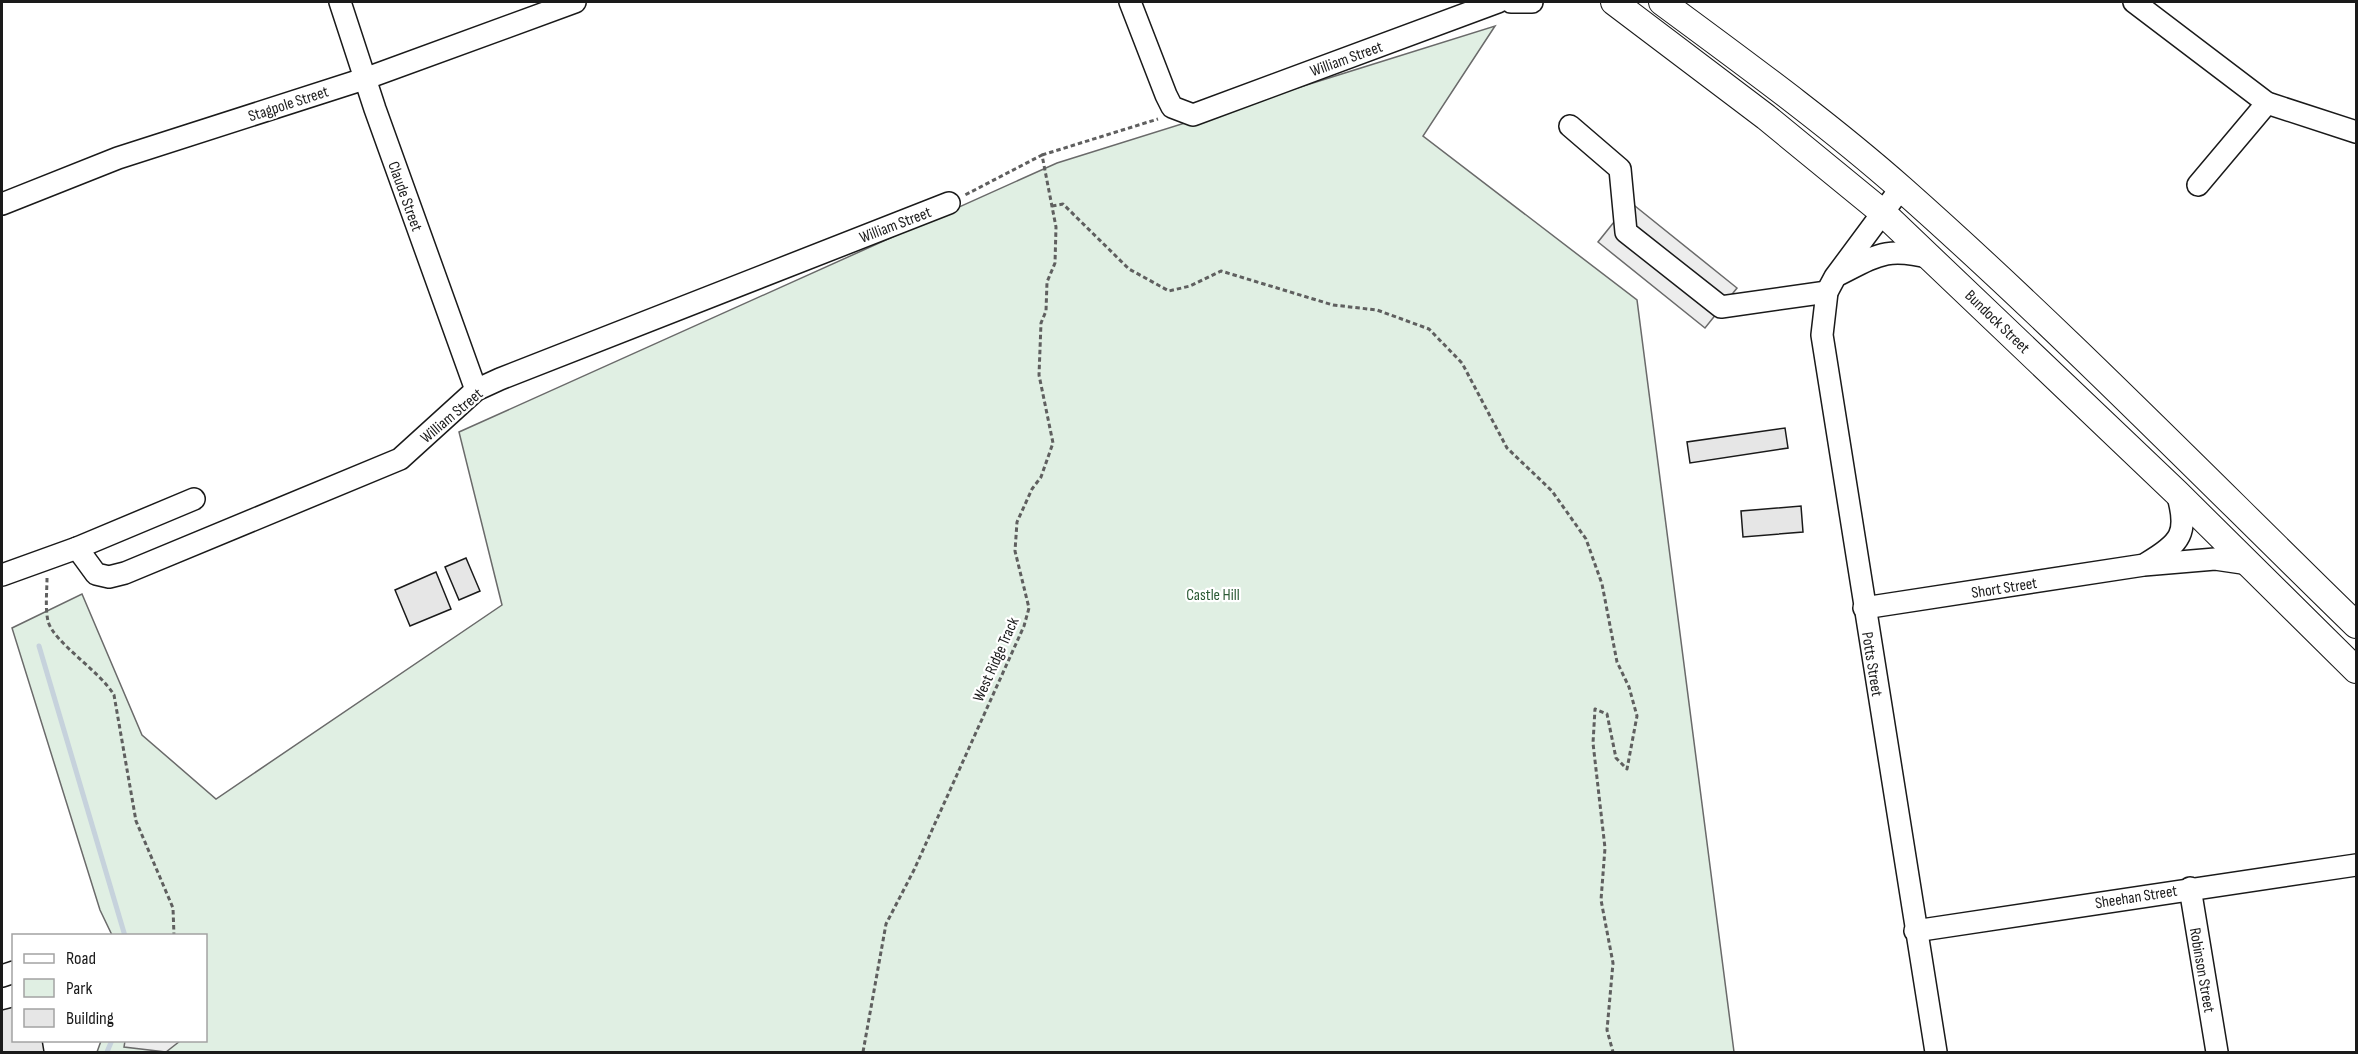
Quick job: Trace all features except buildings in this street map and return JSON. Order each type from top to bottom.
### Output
[{"type":"main road","name":"Bundock Street","points":[[1614,2],[1766,117],[1882,212],[1933,258],[2177,493],[2356,670]]},
{"type":"main road","name":"Bundock Street","points":[[1662,2],[1813,116],[1901,188],[2001,280],[2356,625]]},
{"type":"street","name":"Claude Street","points":[[340,2],[367,78],[375,109],[476,390]]},
{"type":"street","name":"Stagpole Street","points":[[2,204],[118,158],[367,78],[575,2]]},
{"type":"street","name":"William Street","points":[[1130,2],[1172,106],[1193,115],[1498,2]]},
{"type":"street","points":[[1511,2],[1532,2]]},
{"type":"street","points":[[2134,2],[2267,103],[2356,132]]},
{"type":"street","points":[[2198,185],[2267,103]]},
{"type":"street","points":[[1570,126],[1620,169],[1626,232],[1721,307],[1831,285],[1876,256],[1893,251],[1933,258]]},
{"type":"street","name":"Potts Street","points":[[1901,188],[1831,285],[1822,335],[1826,373],[1936,1053]]},
{"type":"street","name":"William Street","points":[[77,548],[96,574],[109,578],[125,573],[400,459],[476,390],[949,203]]},
{"type":"street","name":"Short Street","points":[[2144,565],[2168,551],[2182,530],[2183,514],[2177,493]]},
{"type":"street","points":[[2,575],[77,548],[194,499]]},
{"type":"street","name":"Short Street","points":[[1864,608],[2144,565],[2215,559],[2249,564]]},
{"type":"street","name":"Sheehan Street","points":[[1915,931],[2190,888],[2356,865]]},
{"type":"street","name":"Robinson Street","points":[[2190,888],[2217,1053]]},
{"type":"path","points":[[949,203],[1042,155],[1160,118]]},
{"type":"path","name":"West Ridge Track","points":[[863,1053],[886,924],[914,870],[1024,627],[1029,608],[1015,551],[1017,522],[1032,489],[1041,477],[1053,443],[1039,375],[1041,323],[1046,311],[1047,282],[1055,263],[1056,227],[1042,155]]},
{"type":"path","points":[[1052,206],[1063,204],[1129,269],[1169,291],[1190,286],[1221,271],[1333,305],[1377,310],[1429,329],[1462,363],[1507,448],[1552,491],[1586,539],[1602,584],[1617,662],[1629,687],[1636,716],[1627,769],[1616,758],[1607,714],[1595,709],[1593,743],[1605,848],[1600,900],[1613,963],[1607,1030],[1613,1053]]},
{"type":"path","points":[[46,558],[48,621],[54,633],[105,680],[114,695],[136,820],[172,908],[174,934]]},
{"type":"green space","name":"Castle Hill","points":[[1495,26],[1423,136],[1637,300],[1734,1052],[97,1052],[101,1042],[207,1042],[207,934],[112,934],[100,910],[12,628],[82,594],[142,735],[216,799],[502,605],[459,432],[1057,163]]},
{"type":"shaded area","points":[[1630,202],[1737,288],[1705,328],[1598,242]]},
{"type":"shaded area","points":[[125,1042],[179,1042],[166,1052],[124,1047]]},
{"type":"waterway","points":[[39,646],[124,934]]},
{"type":"waterway","points":[[107,1052],[111,1042]]}]
